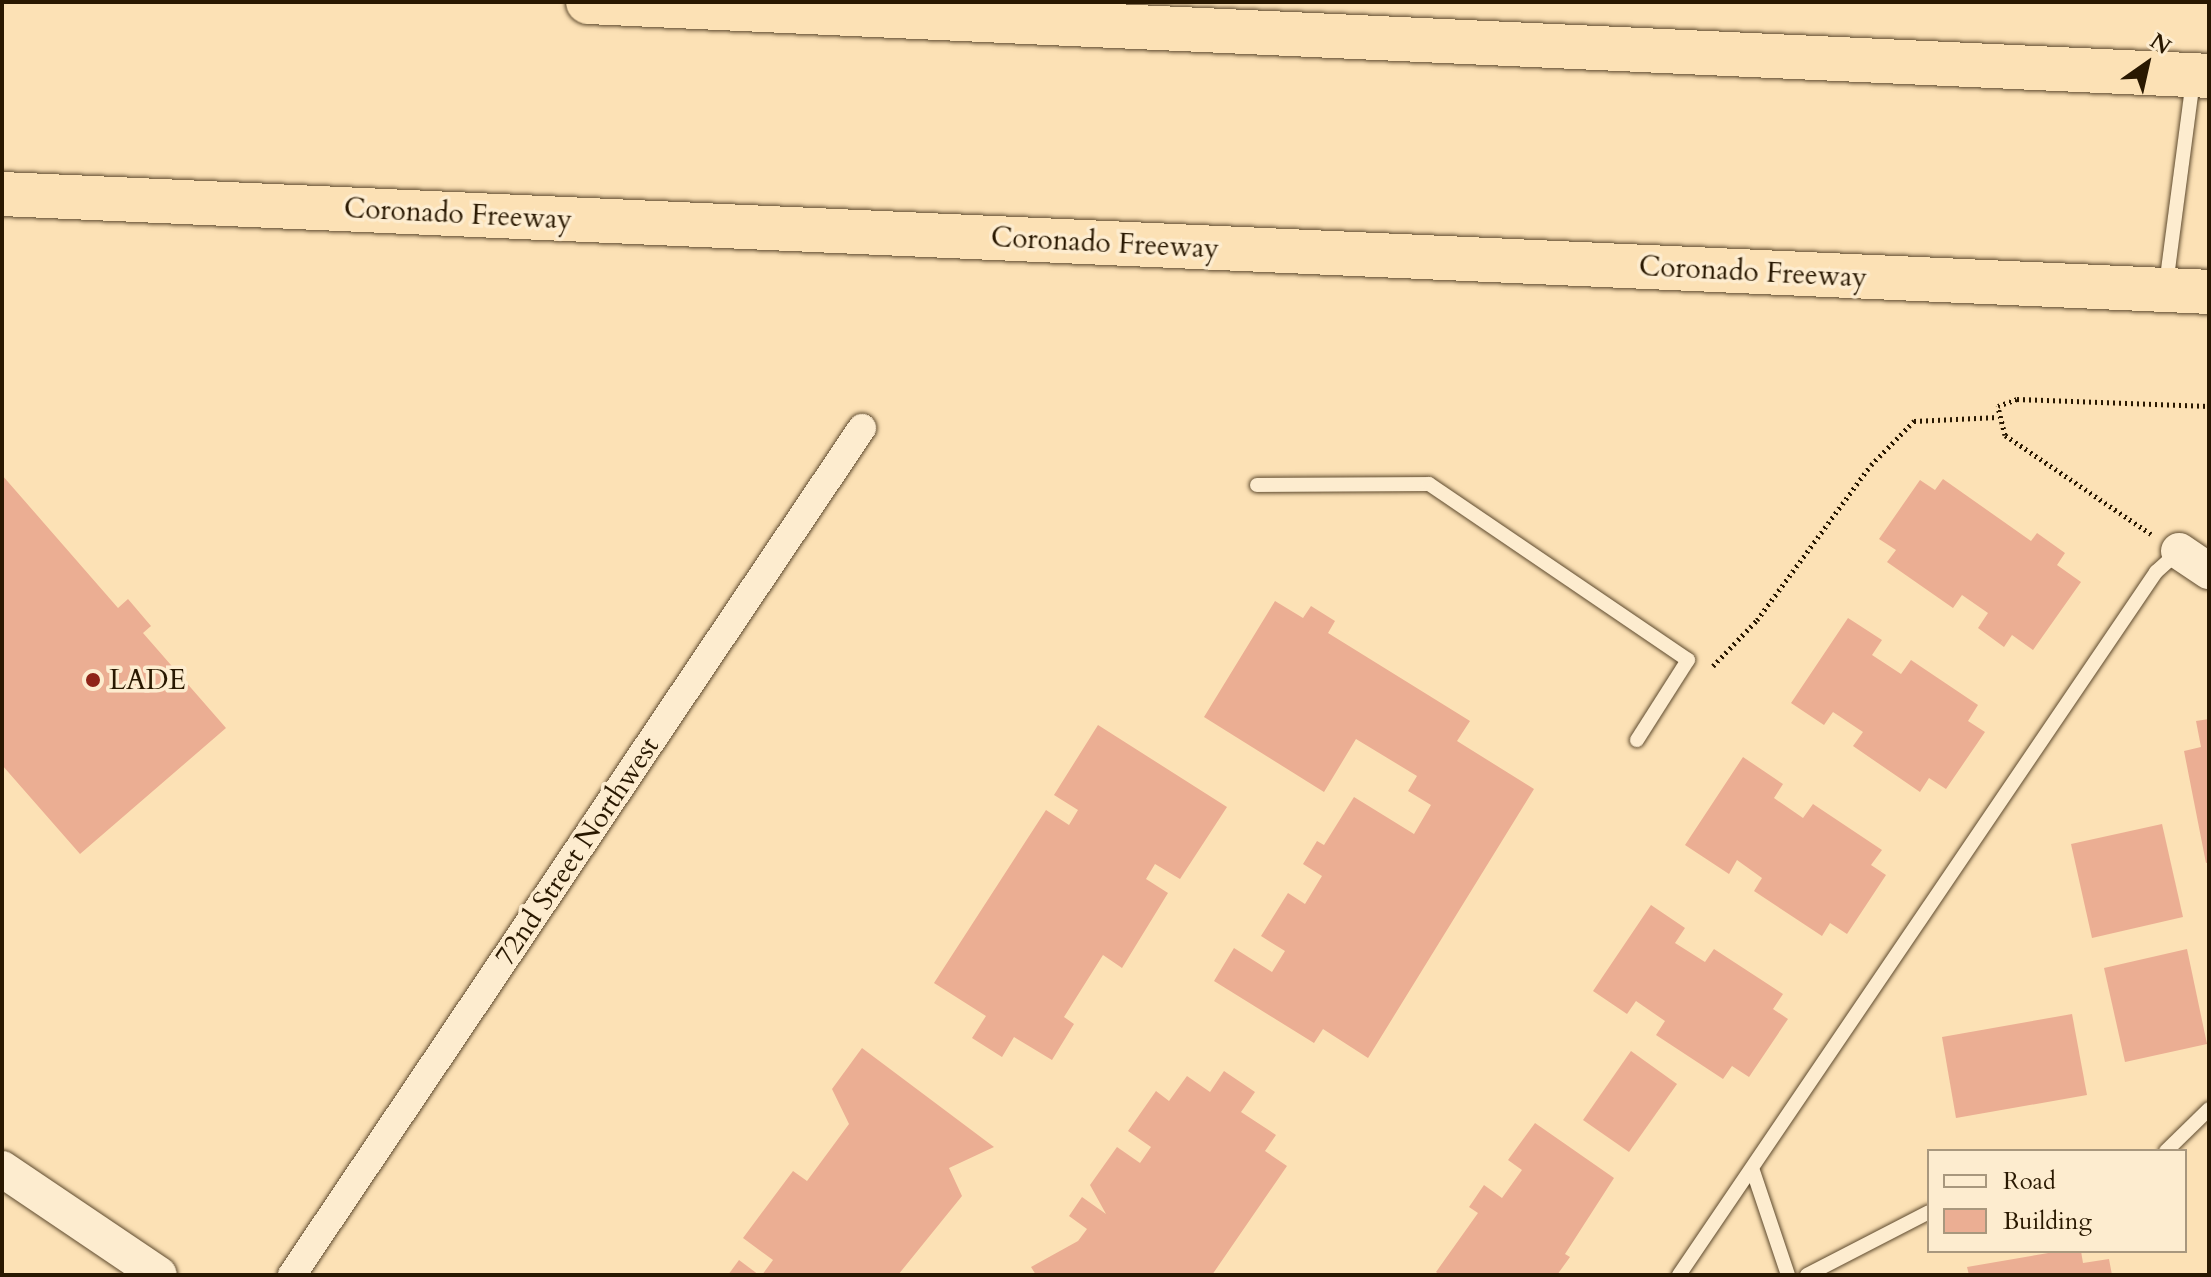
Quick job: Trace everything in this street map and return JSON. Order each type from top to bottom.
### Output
[{"type":"highway","points":[[588,2],[2201,76]]},
{"type":"highway","name":"Coronado Freeway","points":[[2,194],[2209,292]]},
{"type":"street","name":"72nd Street Northwest","points":[[292,1275],[862,428]]},
{"type":"street","points":[[2179,551],[2209,571]]},
{"type":"street","points":[[2,1169],[159,1275]]},
{"type":"lane","points":[[2165,290],[2201,76]]},
{"type":"lane","points":[[1257,485],[1429,484],[1688,660],[1637,740]]},
{"type":"lane","points":[[1679,1275],[1753,1171],[2156,572],[2179,551]]},
{"type":"lane","points":[[2168,1149],[2209,1109]]},
{"type":"lane","points":[[1753,1171],[1788,1275]]},
{"type":"lane","points":[[1807,1275],[1927,1213]]},
{"type":"path","points":[[2179,551],[2088,497],[2005,435],[1998,417],[1998,406],[2017,399],[2209,406]]},
{"type":"path","points":[[1710,670],[1726,646],[1757,620],[1871,465],[1914,421],[1998,417]]},
{"type":"building","name":"LADE","points":[[2,475],[118,608],[128,599],[151,626],[143,633],[226,728],[80,854],[2,765]]},
{"type":"building","points":[[1943,479],[2031,541],[2037,533],[2065,553],[2057,565],[2081,582],[2033,650],[2012,635],[2004,647],[1978,628],[1988,613],[1962,595],[1953,608],[1887,562],[1896,550],[1879,539],[1920,480],[1935,490]]},
{"type":"building","points":[[1275,601],[1303,618],[1311,606],[1335,621],[1328,633],[1470,721],[1457,741],[1534,789],[1368,1058],[1323,1029],[1314,1043],[1214,981],[1234,948],[1272,972],[1285,951],[1261,936],[1288,893],[1305,904],[1322,876],[1303,864],[1317,841],[1324,845],[1354,797],[1414,834],[1431,805],[1408,791],[1417,776],[1356,739],[1324,792],[1204,717]]},
{"type":"building","points":[[1848,618],[1882,640],[1872,655],[1901,674],[1911,660],[1978,705],[1968,721],[1985,732],[1946,789],[1929,778],[1920,792],[1853,746],[1863,732],[1833,712],[1824,725],[1791,703]]},
{"type":"building","points":[[2209,719],[2209,862],[2206,863],[2184,751],[2201,747],[2196,721]]},
{"type":"building","points":[[1098,725],[1227,807],[1180,879],[1155,864],[1146,879],[1168,893],[1122,968],[1103,955],[1064,1017],[1074,1024],[1052,1060],[1014,1037],[1002,1057],[972,1038],[986,1016],[934,983],[1046,810],[1069,825],[1078,810],[1054,795]]},
{"type":"building","points":[[1743,757],[1783,784],[1774,798],[1803,818],[1813,804],[1882,850],[1871,865],[1886,875],[1847,934],[1830,923],[1822,936],[1754,891],[1762,878],[1737,860],[1729,874],[1685,845]]},
{"type":"building","points":[[2162,824],[2183,917],[2092,938],[2071,844]]},
{"type":"building","points":[[1651,905],[1685,928],[1675,943],[1705,962],[1714,949],[1783,994],[1773,1009],[1788,1019],[1749,1077],[1732,1066],[1723,1079],[1656,1035],[1665,1021],[1636,1001],[1627,1014],[1593,991]]},
{"type":"building","points":[[2187,949],[2207,1044],[2125,1062],[2104,968]]},
{"type":"building","points":[[2072,1014],[2087,1095],[1956,1118],[1942,1037]]},
{"type":"building","points":[[862,1048],[994,1147],[949,1168],[962,1196],[898,1275],[762,1275],[773,1260],[743,1238],[793,1171],[807,1181],[849,1124],[832,1089]]},
{"type":"building","points":[[1631,1051],[1677,1084],[1629,1152],[1583,1120]]},
{"type":"building","points":[[1224,1071],[1255,1092],[1241,1112],[1276,1135],[1265,1151],[1287,1166],[1212,1275],[1036,1275],[1031,1267],[1078,1241],[1087,1229],[1069,1216],[1082,1197],[1106,1214],[1090,1185],[1117,1147],[1140,1163],[1151,1147],[1128,1131],[1156,1091],[1169,1101],[1187,1076],[1210,1092]]},
{"type":"building","points":[[1535,1123],[1614,1178],[1565,1254],[1570,1257],[1557,1275],[1440,1275],[1436,1272],[1478,1213],[1469,1207],[1484,1185],[1502,1198],[1522,1170],[1508,1160]]},
{"type":"building","points":[[2048,1253],[2081,1253],[2083,1263],[2109,1259],[2112,1275],[1969,1275],[1967,1267]]},
{"type":"building","points":[[739,1260],[759,1275],[728,1275]]},
{"type":"place","name":"LADE","points":[[93,680]]}]
